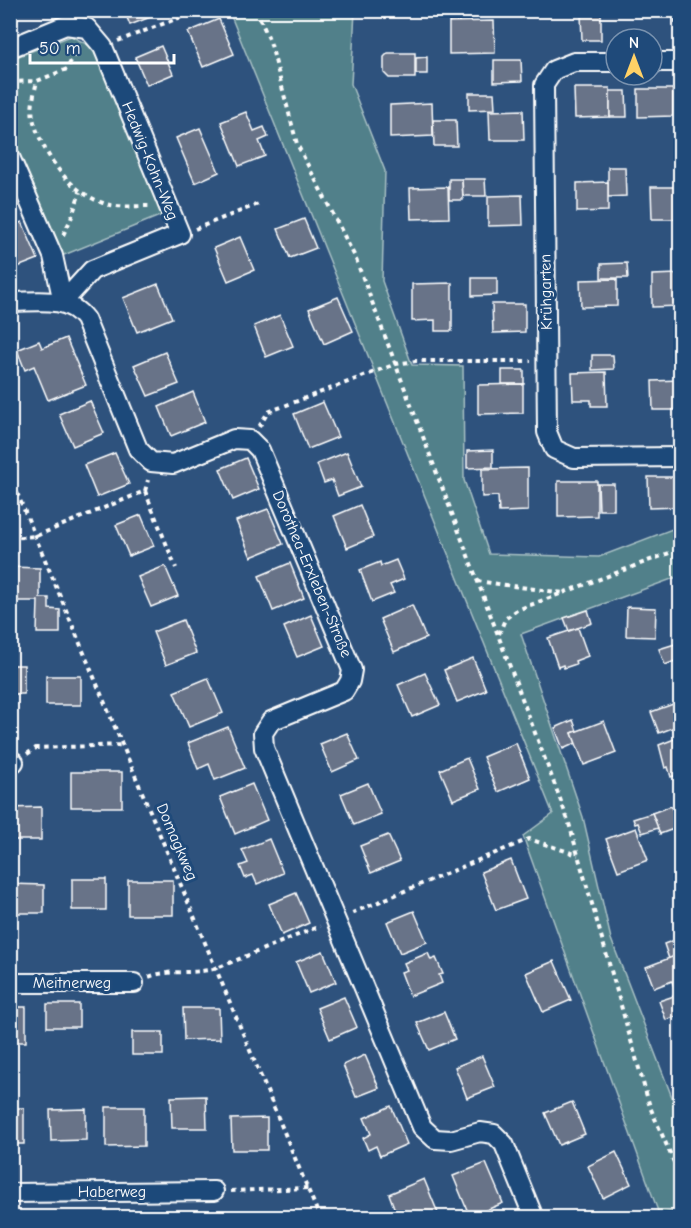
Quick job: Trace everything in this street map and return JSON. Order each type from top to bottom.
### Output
[{"type":"street","points":[[10,48],[66,25],[87,28]]},
{"type":"street","name":"Hedwig-Kohn-Weg","points":[[63,302],[92,270],[180,234],[103,47],[87,28]]},
{"type":"street","name":"Krühgarten","points":[[604,62],[574,62],[554,70],[544,85],[546,432],[554,449],[574,458],[681,457]]},
{"type":"street","points":[[10,157],[53,256],[63,302]]},
{"type":"street","points":[[10,302],[63,302],[77,309],[85,319],[138,449],[151,462],[173,464],[234,439],[250,441]]},
{"type":"street","name":"Dorothea-Erxleben-Straße","points":[[250,441],[260,450],[352,670],[350,681],[344,691],[271,721],[263,733],[264,748],[422,1127],[435,1139],[451,1140],[480,1132],[494,1134],[504,1144],[534,1218]]},
{"type":"street","name":"Meitnerweg","points":[[10,982],[134,983]]},
{"type":"street","name":"Haberweg","points":[[10,1193],[214,1191]]},
{"type":"path","points":[[255,10],[273,49],[297,144],[355,257],[568,820],[650,1107],[681,1176]]},
{"type":"path","points":[[676,10],[679,62]]},
{"type":"path","points":[[103,47],[189,14]]},
{"type":"path","points":[[10,82],[37,81],[67,69],[87,28]]},
{"type":"path","points":[[37,81],[32,102],[33,121],[51,159],[80,192],[105,204],[168,207]]},
{"type":"path","points":[[53,256],[71,219],[80,192]]},
{"type":"path","points":[[180,234],[261,203]]},
{"type":"path","points":[[250,441],[268,412],[396,364],[416,361],[546,361]]},
{"type":"path","points":[[151,462],[146,491],[176,568]]},
{"type":"path","name":"Domagkweg","points":[[10,476],[320,1218]]},
{"type":"path","points":[[10,538],[36,536],[146,491]]},
{"type":"path","points":[[498,635],[505,619],[517,610],[681,549]]},
{"type":"path","points":[[477,581],[564,593]]},
{"type":"path","points":[[12,762],[36,748],[124,745]]},
{"type":"path","points":[[134,983],[156,974],[203,972],[217,968],[529,839],[578,855]]},
{"type":"path","points":[[214,1191],[308,1188]]},
{"type":"green space","points":[[229,11],[355,11],[351,84],[385,171],[382,281],[412,365],[463,366],[464,480],[489,554],[599,557],[680,526],[680,576],[521,634],[583,817],[611,939],[680,1118],[680,1210],[659,1214],[523,836],[553,814]]},
{"type":"green space","points":[[71,36],[94,48],[162,215],[59,257],[11,133],[11,59]]},
{"type":"building","points":[[124,10],[162,10],[163,12],[130,25]]},
{"type":"building","points":[[581,14],[601,14],[601,40],[582,40]]},
{"type":"building","points":[[219,19],[234,54],[203,67],[188,32]]},
{"type":"building","points":[[494,21],[495,53],[449,54],[449,22]]},
{"type":"building","points":[[161,46],[173,74],[147,85],[135,57]]},
{"type":"building","points":[[388,53],[415,53],[415,78],[389,78],[384,73],[384,57]]},
{"type":"building","points":[[427,57],[427,74],[416,74],[416,58]]},
{"type":"building","points":[[494,60],[521,60],[522,81],[494,82]]},
{"type":"building","points":[[574,88],[610,88],[610,117],[575,118]]},
{"type":"building","points":[[638,89],[673,89],[673,116],[638,117]]},
{"type":"building","points":[[610,91],[626,91],[627,117],[610,117]]},
{"type":"building","points":[[469,93],[494,93],[495,109],[469,110]]},
{"type":"building","points":[[432,103],[433,136],[390,138],[390,105]]},
{"type":"building","points":[[523,110],[524,140],[490,140],[489,111]]},
{"type":"building","points":[[246,112],[254,131],[264,127],[268,137],[259,141],[265,156],[239,166],[221,122]]},
{"type":"building","points":[[433,120],[456,120],[457,146],[434,146]]},
{"type":"building","points":[[200,128],[219,172],[195,183],[176,138]]},
{"type":"building","points":[[608,167],[625,167],[626,196],[608,197]]},
{"type":"building","points":[[449,179],[462,179],[463,200],[449,200]]},
{"type":"building","points":[[462,179],[485,179],[486,196],[463,196]]},
{"type":"building","points":[[608,182],[608,211],[577,212],[577,183]]},
{"type":"building","points":[[448,187],[449,218],[411,219],[410,188]]},
{"type":"building","points":[[651,187],[680,187],[680,219],[652,219]]},
{"type":"building","points":[[522,195],[523,225],[488,226],[488,196]]},
{"type":"building","points":[[304,219],[316,248],[290,258],[278,229]]},
{"type":"building","points":[[22,222],[38,259],[10,270],[10,227]]},
{"type":"building","points":[[240,237],[254,270],[228,281],[214,248]]},
{"type":"building","points":[[627,263],[628,278],[601,278],[601,264]]},
{"type":"building","points":[[678,274],[679,306],[652,307],[652,275]]},
{"type":"building","points":[[472,278],[497,278],[497,295],[472,296]]},
{"type":"building","points":[[617,279],[617,306],[581,307],[580,280]]},
{"type":"building","points":[[452,283],[452,331],[435,331],[435,320],[412,321],[412,284]]},
{"type":"building","points":[[158,284],[172,318],[137,332],[123,298]]},
{"type":"building","points":[[338,297],[353,331],[324,344],[309,309]]},
{"type":"building","points":[[492,304],[525,304],[525,332],[493,333]]},
{"type":"building","points":[[280,315],[293,346],[266,357],[254,326]]},
{"type":"building","points":[[66,338],[86,385],[48,400],[34,366],[25,370],[17,350],[39,341],[42,348]]},
{"type":"building","points":[[165,352],[179,384],[148,396],[134,365]]},
{"type":"building","points":[[592,355],[613,355],[614,369],[592,370]]},
{"type":"building","points":[[502,370],[524,370],[524,384],[502,384]]},
{"type":"building","points":[[606,372],[607,406],[591,406],[591,400],[573,400],[572,373]]},
{"type":"building","points":[[680,380],[680,410],[653,410],[652,381]]},
{"type":"building","points":[[523,384],[523,413],[478,414],[478,385]]},
{"type":"building","points":[[193,392],[205,422],[171,436],[159,407]]},
{"type":"building","points":[[90,401],[104,433],[73,446],[59,414]]},
{"type":"building","points":[[323,402],[338,437],[308,449],[294,414]]},
{"type":"building","points":[[493,450],[493,467],[467,468],[467,451]]},
{"type":"building","points":[[347,452],[361,487],[338,496],[332,480],[324,483],[317,464]]},
{"type":"building","points":[[115,453],[129,484],[97,497],[84,465]]},
{"type":"building","points":[[246,458],[259,489],[233,500],[220,469]]},
{"type":"building","points":[[528,468],[528,511],[499,512],[498,496],[482,497],[482,469]]},
{"type":"building","points":[[648,477],[680,477],[680,507],[649,508]]},
{"type":"building","points":[[558,481],[597,481],[597,516],[558,517]]},
{"type":"building","points":[[598,484],[614,484],[614,510],[599,510]]},
{"type":"building","points":[[360,505],[373,537],[347,548],[334,516]]},
{"type":"building","points":[[268,509],[283,544],[251,557],[236,521]]},
{"type":"building","points":[[141,515],[154,546],[129,556],[116,525]]},
{"type":"building","points":[[396,560],[404,579],[390,585],[394,593],[372,602],[360,570],[380,562],[381,566]]},
{"type":"building","points":[[290,563],[304,598],[273,611],[259,576]]},
{"type":"building","points":[[165,566],[178,596],[151,607],[138,577]]},
{"type":"building","points":[[10,567],[40,568],[40,598],[49,598],[49,609],[60,610],[60,633],[37,633],[38,601],[10,601]]},
{"type":"building","points":[[412,605],[426,638],[394,652],[380,619]]},
{"type":"building","points":[[627,607],[656,608],[655,637],[626,636]]},
{"type":"building","points":[[588,610],[592,623],[569,631],[564,618]]},
{"type":"building","points":[[311,615],[324,646],[297,657],[284,627]]},
{"type":"building","points":[[183,620],[196,653],[166,665],[153,632]]},
{"type":"building","points":[[578,628],[588,656],[575,661],[576,664],[564,668],[563,665],[558,667],[548,638]]},
{"type":"building","points":[[675,644],[680,659],[665,665],[659,649]]},
{"type":"building","points":[[473,658],[486,690],[457,702],[444,670]]},
{"type":"building","points":[[10,665],[24,665],[24,694],[10,694]]},
{"type":"building","points":[[425,673],[440,705],[412,717],[398,685]]},
{"type":"building","points":[[46,676],[81,676],[81,705],[46,705]]},
{"type":"building","points":[[208,678],[223,713],[189,727],[174,692]]},
{"type":"building","points":[[676,703],[680,725],[659,733],[651,712]]},
{"type":"building","points":[[573,720],[577,731],[572,733],[576,743],[563,749],[555,728]]},
{"type":"building","points":[[604,721],[616,753],[584,765],[572,733]]},
{"type":"building","points":[[680,726],[680,774],[671,777],[668,767],[665,768],[659,745],[677,738],[673,728]]},
{"type":"building","points":[[228,727],[245,768],[215,780],[209,764],[198,769],[188,743]]},
{"type":"building","points":[[347,733],[359,760],[332,772],[320,744]]},
{"type":"building","points":[[516,743],[530,778],[498,792],[483,757]]},
{"type":"building","points":[[467,758],[480,789],[453,800],[440,770]]},
{"type":"building","points":[[71,772],[122,772],[122,807],[71,807]]},
{"type":"building","points":[[368,783],[381,814],[354,825],[341,794]]},
{"type":"building","points":[[252,784],[267,820],[235,834],[220,797]]},
{"type":"building","points":[[671,806],[679,827],[660,834],[652,813]]},
{"type":"building","points":[[41,807],[41,840],[10,840],[10,808]]},
{"type":"building","points":[[652,813],[658,828],[642,833],[638,823],[635,824],[633,819]]},
{"type":"building","points":[[636,828],[648,860],[618,871],[606,839]]},
{"type":"building","points":[[388,835],[400,861],[371,873],[360,846]]},
{"type":"building","points":[[269,839],[283,873],[257,884],[253,875],[245,878],[240,866],[248,863],[242,850]]},
{"type":"building","points":[[511,860],[526,899],[496,910],[481,872]]},
{"type":"building","points":[[72,879],[106,879],[106,910],[72,910]]},
{"type":"building","points":[[128,880],[173,880],[173,915],[128,915]]},
{"type":"building","points":[[10,884],[44,885],[44,913],[10,913]]},
{"type":"building","points":[[296,893],[309,923],[282,935],[269,904]]},
{"type":"building","points":[[414,911],[427,942],[400,953],[387,922]]},
{"type":"building","points":[[680,938],[680,954],[669,959],[664,944]]},
{"type":"building","points":[[323,951],[336,982],[309,993],[296,962]]},
{"type":"building","points":[[428,953],[431,960],[436,958],[443,974],[439,975],[442,983],[410,996],[401,972],[407,970],[404,963]]},
{"type":"building","points":[[680,954],[680,1015],[666,1020],[659,1001],[677,995],[672,981],[654,988],[646,967]]},
{"type":"building","points":[[554,961],[571,1000],[543,1012],[526,973]]},
{"type":"building","points":[[344,997],[357,1027],[330,1039],[317,1008]]},
{"type":"building","points":[[47,1004],[79,1004],[79,1027],[47,1027]]},
{"type":"building","points":[[10,1007],[26,1007],[26,1042],[10,1042]]},
{"type":"building","points":[[183,1008],[219,1008],[220,1039],[184,1040]]},
{"type":"building","points":[[444,1012],[455,1039],[429,1050],[417,1023]]},
{"type":"building","points":[[132,1032],[163,1032],[163,1055],[132,1055]]},
{"type":"building","points":[[365,1055],[379,1088],[356,1097],[343,1065]]},
{"type":"building","points":[[482,1056],[495,1087],[467,1098],[455,1067]]},
{"type":"building","points":[[206,1096],[207,1128],[172,1128],[171,1097]]},
{"type":"building","points":[[572,1102],[585,1134],[559,1145],[545,1113]]},
{"type":"building","points":[[391,1106],[407,1144],[380,1156],[376,1146],[368,1150],[363,1138],[371,1134],[364,1118]]},
{"type":"building","points":[[106,1107],[144,1107],[144,1146],[106,1147]]},
{"type":"building","points":[[10,1108],[24,1108],[24,1144],[10,1144]]},
{"type":"building","points":[[86,1109],[86,1140],[51,1141],[50,1110]]},
{"type":"building","points":[[267,1118],[267,1150],[232,1150],[231,1119]]},
{"type":"building","points":[[616,1152],[631,1184],[603,1198],[588,1166]]},
{"type":"building","points":[[486,1163],[503,1203],[470,1217],[453,1176]]},
{"type":"building","points":[[424,1179],[440,1218],[398,1218],[389,1194]]}]
